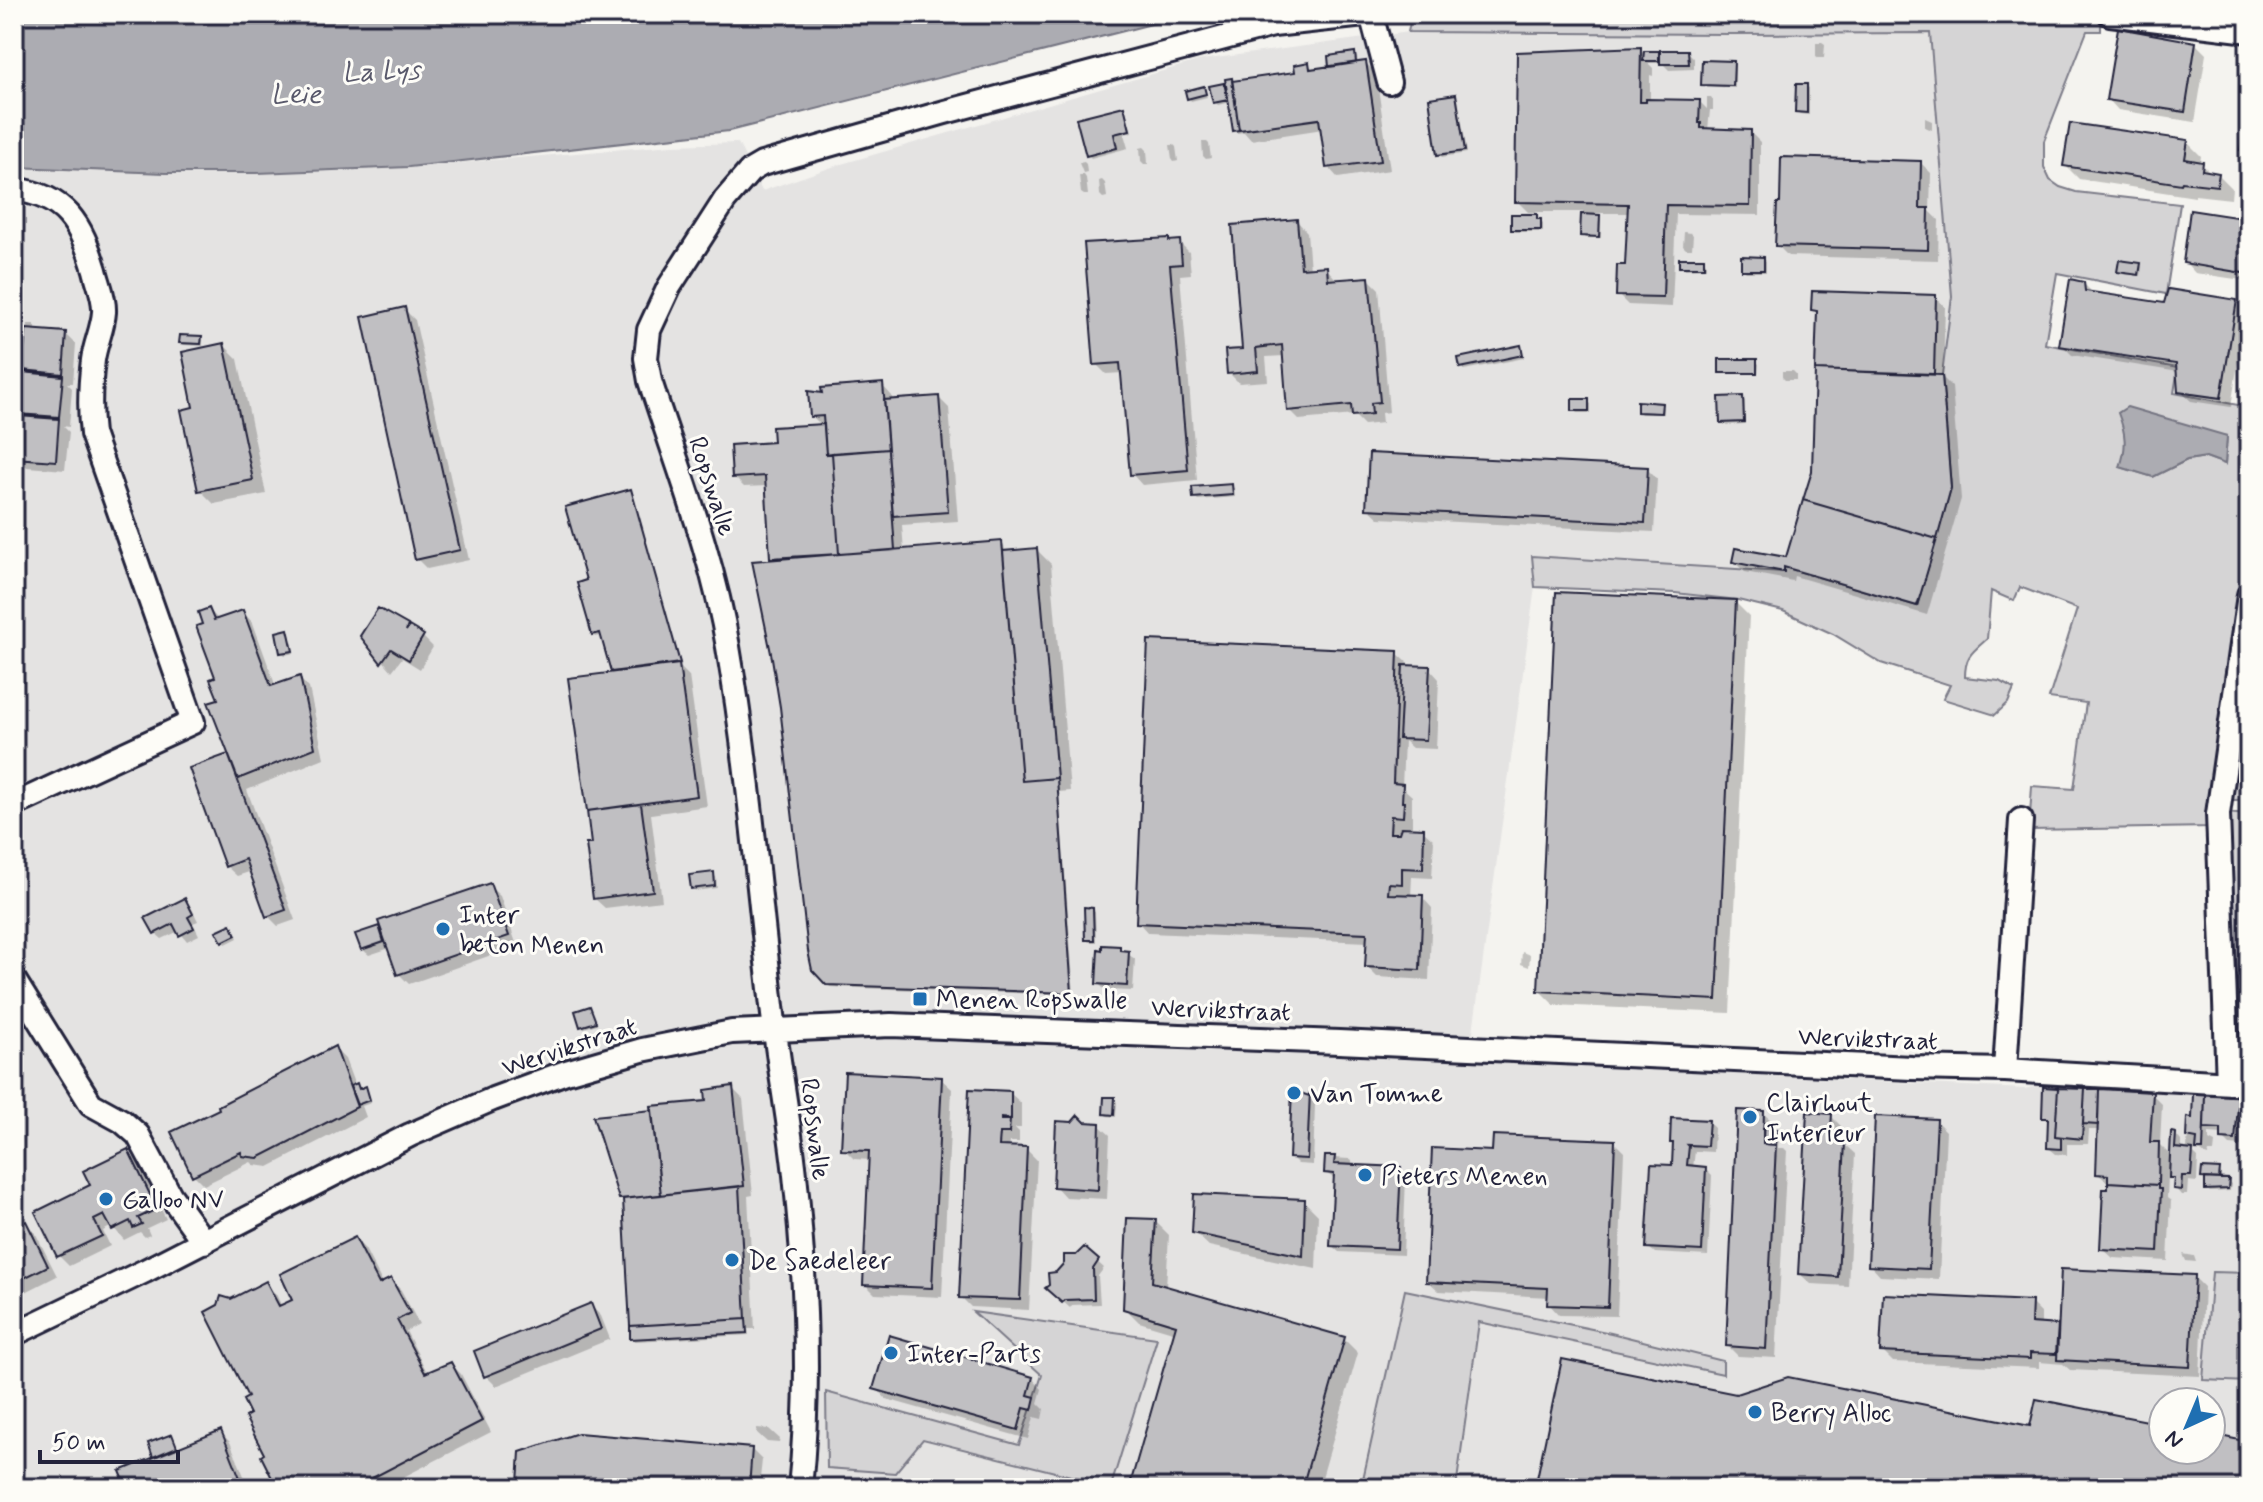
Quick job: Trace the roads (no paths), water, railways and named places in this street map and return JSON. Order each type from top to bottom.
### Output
[{"type":"street","points":[[1372,14],[1389,82]]},
{"type":"street","name":"Ropswalle","points":[[800,1488],[804,1449],[807,1312],[795,1173],[775,1031],[754,835],[728,646],[710,568],[650,381],[646,358],[649,330],[669,287],[725,200],[750,171],[762,164],[1273,25],[1372,14]]},
{"type":"street","points":[[2110,14],[2249,31]]},
{"type":"street","points":[[14,189],[53,201],[69,215],[86,239],[104,309],[93,360],[92,434],[193,722],[14,805]]},
{"type":"street","points":[[2238,1083],[2218,814],[2249,595]]},
{"type":"street","points":[[2005,1070],[2021,820]]},
{"type":"street","points":[[14,980],[91,1104],[122,1121],[138,1135],[170,1195],[204,1242]]},
{"type":"street","name":"Wervikstraat","points":[[14,1334],[204,1242],[410,1135],[493,1099],[566,1072],[642,1050],[732,1032],[891,1025],[2005,1070],[2238,1083]]},
{"type":"water","name":"Leie","points":[[14,14],[117,18],[192,14],[1191,14],[729,131],[409,167],[165,173],[14,167]]},
{"type":"water","points":[[2127,407],[2227,436],[2225,464],[2206,457],[2187,460],[2153,477],[2120,467],[2125,440],[2118,413]]},
{"type":"place","name":"Inter beton Menen","points":[[443,929]]},
{"type":"place","name":"Menen Ropswalle","points":[[920,999]]},
{"type":"place","name":"Van Tomme","points":[[1294,1093]]},
{"type":"place","name":"Clairhout Interieur","points":[[1750,1117]]},
{"type":"place","name":"Pieters Menen","points":[[1365,1175]]},
{"type":"place","name":"Galloo NV","points":[[106,1199]]},
{"type":"place","name":"De Saedeleer","points":[[732,1260]]},
{"type":"place","name":"Inter-Parts","points":[[891,1353]]},
{"type":"place","name":"Berry Alloc","points":[[1755,1412]]},
{"type":"water label","name":"La Lys","points":[[381,70]]}]
